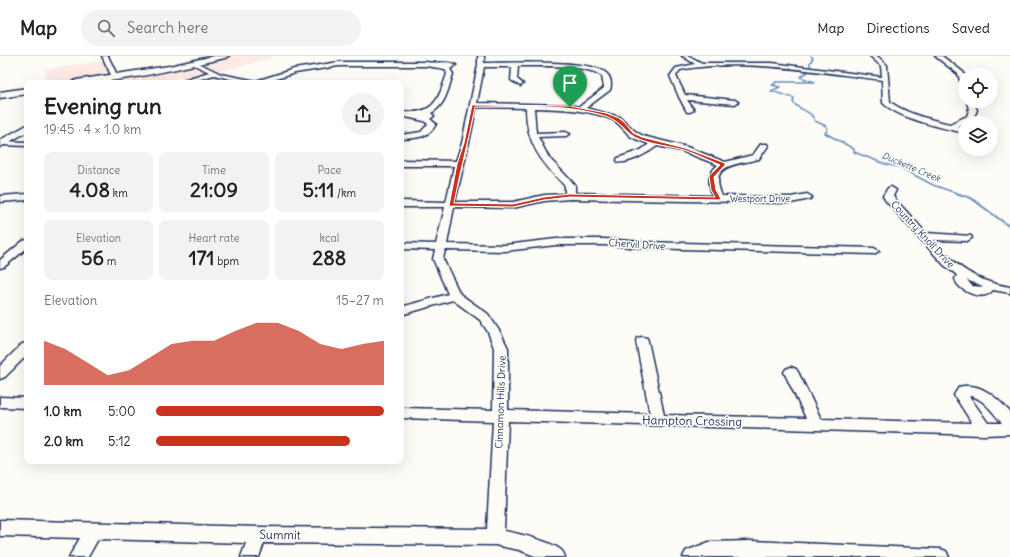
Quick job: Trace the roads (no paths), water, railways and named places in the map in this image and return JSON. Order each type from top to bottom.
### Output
[{"type":"main road","points":[[96,80],[194,63],[225,56]]},
{"type":"main road","points":[[117,80],[138,73]]},
{"type":"main road","points":[[112,80],[116,77]]},
{"type":"main road","points":[[0,95],[24,91]]},
{"type":"main road","points":[[2,142],[24,130]]},
{"type":"street","points":[[105,56],[116,77]]},
{"type":"street","name":"Cinnamon Hills Drive","points":[[481,56],[481,65],[466,143],[459,164],[438,259],[455,296],[484,318],[494,332],[502,348],[495,537]]},
{"type":"street","points":[[685,56],[700,64]]},
{"type":"street","points":[[874,56],[884,66],[888,103],[894,108],[910,115],[958,128]]},
{"type":"street","points":[[938,56],[958,71]]},
{"type":"street","points":[[690,110],[682,97],[673,76],[678,69],[700,64],[770,62],[886,79]]},
{"type":"street","points":[[194,63],[214,73],[243,80]]},
{"type":"street","points":[[266,80],[294,71],[346,63],[438,65],[447,68],[450,74],[439,105],[426,116],[404,114]]},
{"type":"street","points":[[396,72],[404,64]]},
{"type":"street","points":[[283,65],[294,71]]},
{"type":"street","points":[[330,65],[340,72]]},
{"type":"street","points":[[481,65],[585,67],[603,72],[608,87],[607,90],[581,109]]},
{"type":"street","points":[[515,65],[514,80],[520,84]]},
{"type":"street","points":[[188,80],[214,73]]},
{"type":"street","points":[[682,97],[735,102]]},
{"type":"street","points":[[474,105],[581,109],[617,119],[632,133],[640,138],[655,143],[684,149],[723,164],[756,157],[764,146]]},
{"type":"street","points":[[530,106],[530,126],[544,160],[570,185],[570,196]]},
{"type":"street","points":[[953,126],[970,117],[972,108]]},
{"type":"street","points":[[404,137],[425,134],[430,129],[432,124],[426,116]]},
{"type":"street","points":[[533,135],[566,134]]},
{"type":"street","points":[[2,142],[24,144]]},
{"type":"street","points":[[621,160],[644,152],[655,143]]},
{"type":"street","points":[[404,163],[459,164]]},
{"type":"street","points":[[719,199],[714,190],[712,176],[723,164]]},
{"type":"street","name":"Country Knoll Drive","points":[[891,190],[888,196],[891,201],[948,264],[963,274],[961,279],[962,284],[968,289],[984,292],[991,286],[1010,290]]},
{"type":"street","name":"Westport Drive","points":[[404,204],[513,205],[544,198],[570,196],[791,200],[807,196]]},
{"type":"street","points":[[0,199],[24,197]]},
{"type":"street","points":[[922,236],[967,238]]},
{"type":"street","name":"Chervil Drive","points":[[404,246],[505,248],[556,242],[605,242],[643,246],[874,252]]},
{"type":"street","points":[[0,265],[24,245]]},
{"type":"street","points":[[404,310],[455,296]]},
{"type":"street","points":[[642,341],[658,420]]},
{"type":"street","points":[[0,374],[24,350]]},
{"type":"street","points":[[791,372],[816,424]]},
{"type":"street","points":[[984,429],[961,395],[964,391],[976,391],[985,397],[1010,422]]},
{"type":"street","points":[[0,402],[24,403]]},
{"type":"street","name":"Hampton Crossing","points":[[404,413],[984,429],[1010,428]]},
{"type":"street","name":"Summit","points":[[0,528],[258,535],[495,537],[529,544],[556,557]]},
{"type":"street","points":[[78,557],[94,530]]},
{"type":"street","points":[[250,557],[258,535]]},
{"type":"street","points":[[692,557],[709,550],[751,548],[825,555],[940,557]]},
{"type":"waterway","name":"Duckette Creek","points":[[810,68],[810,63],[813,58],[811,56]]},
{"type":"waterway","name":"Duckette Creek","points":[[808,72],[800,77],[815,82],[775,82],[775,84],[772,85],[780,87],[771,91],[794,98],[793,102],[795,105],[810,114],[815,121],[826,126],[828,129],[825,133],[854,149],[854,152],[885,164],[899,167],[933,185],[956,193]]},
{"type":"waterway","name":"Duckette Creek","points":[[956,193],[971,198],[1010,227]]}]
